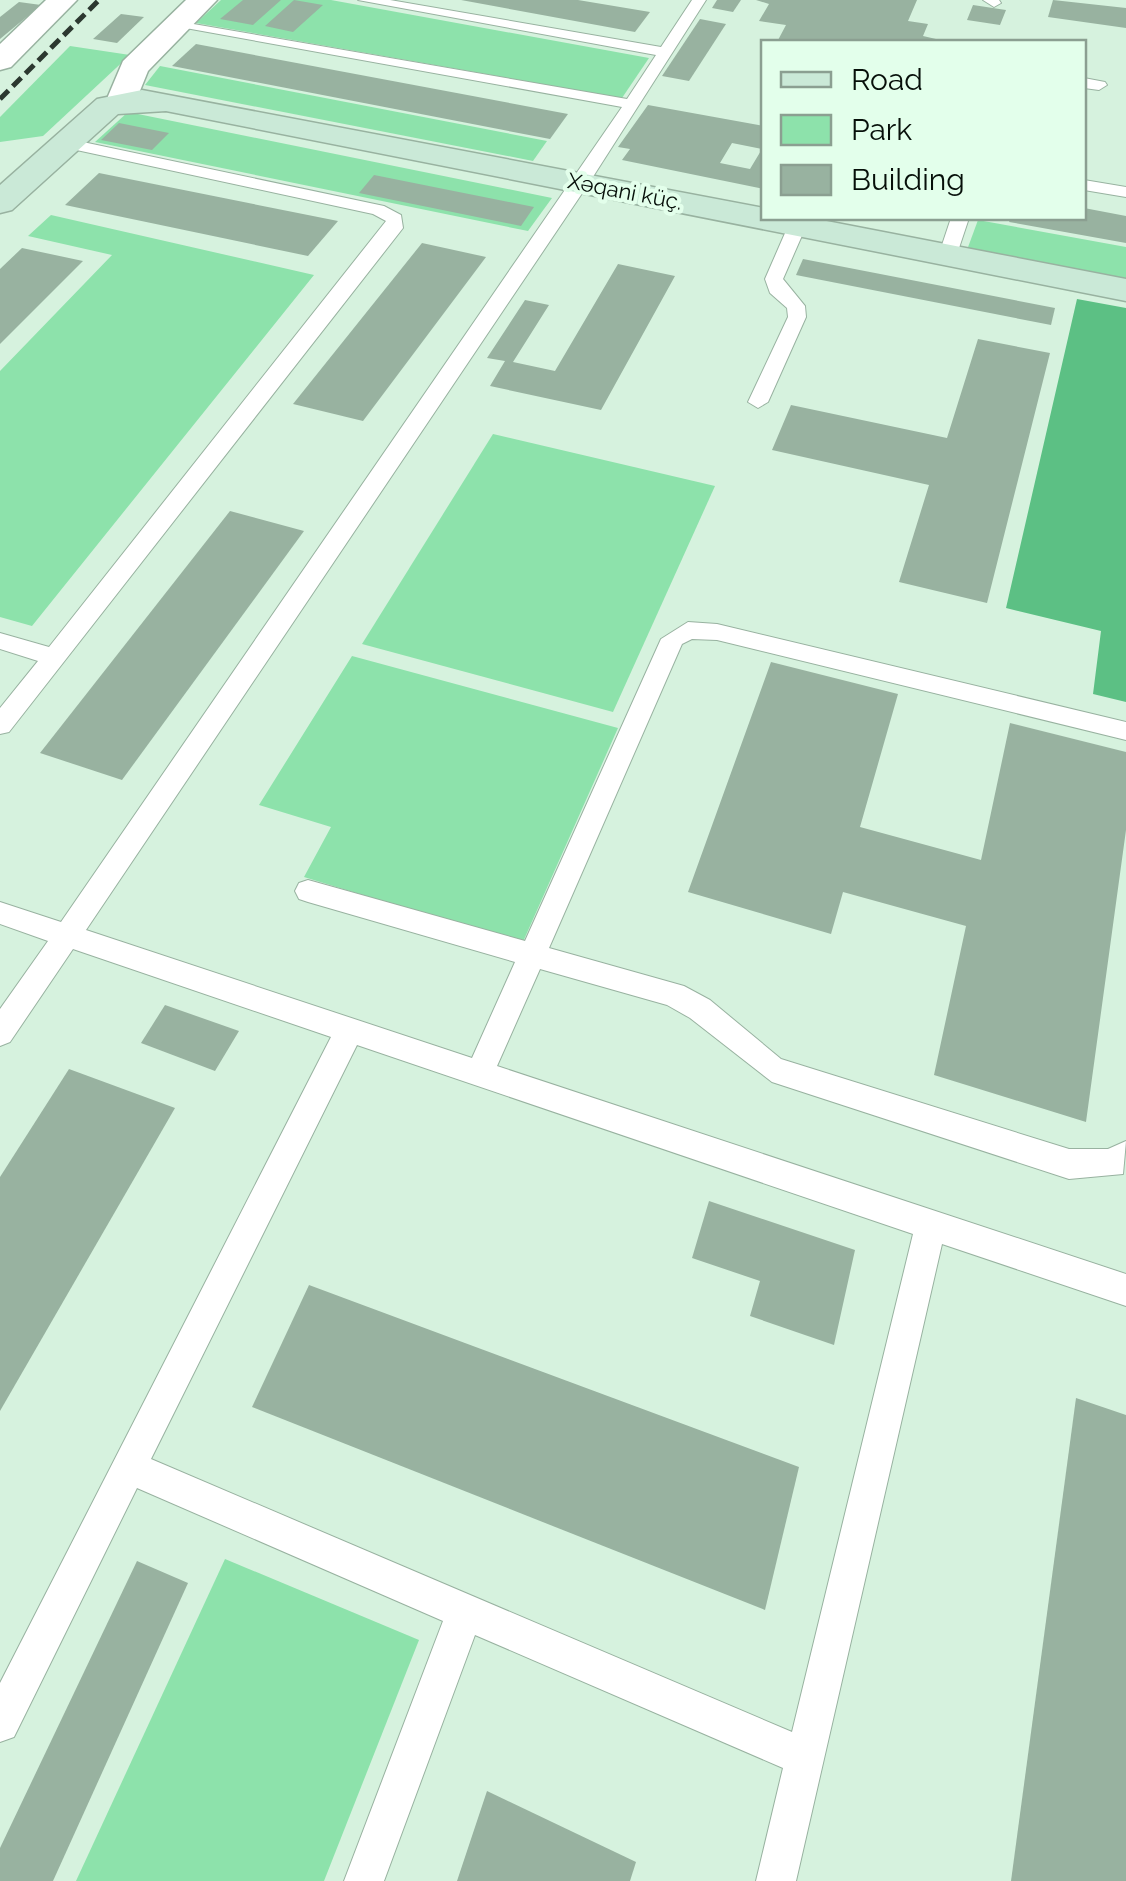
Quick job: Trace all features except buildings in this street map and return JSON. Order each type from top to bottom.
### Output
[{"type":"street","points":[[0,203],[96,114],[122,102],[134,68],[204,0]]},
{"type":"street","points":[[0,62],[55,1]]},
{"type":"street","name":"Xəqani küç.","points":[[122,102],[166,102],[761,217]]},
{"type":"street","points":[[0,161],[38,167]]},
{"type":"street","name":"Xəqani küç.","points":[[777,220],[1126,290]]},
{"type":"lane","points":[[365,0],[664,52]]},
{"type":"lane","points":[[0,1033],[581,183],[699,0]]},
{"type":"lane","points":[[176,25],[630,104]]},
{"type":"lane","points":[[0,725],[394,228],[394,219],[378,210],[64,144]]},
{"type":"lane","points":[[1086,185],[1126,192]]},
{"type":"lane","points":[[948,254],[959,220]]},
{"type":"lane","points":[[758,402],[797,317],[796,306],[777,289],[774,279],[798,224]]},
{"type":"lane","points":[[479,1074],[674,639],[688,630],[717,632],[1126,731]]},
{"type":"lane","points":[[0,640],[54,657]]},
{"type":"lane","points":[[308,890],[674,995],[700,1009],[772,1070],[1069,1164],[1112,1164],[1126,1155]]},
{"type":"lane","points":[[0,913],[1126,1290]]},
{"type":"lane","points":[[0,1723],[350,1031]]},
{"type":"lane","points":[[776,1881],[931,1224]]},
{"type":"lane","points":[[131,1468],[806,1758]]},
{"type":"lane","points":[[364,1881],[465,1612]]},
{"type":"green space","points":[[221,0],[331,0],[649,58],[622,98],[196,23]]},
{"type":"green space","points":[[70,46],[130,55],[43,136],[0,142],[0,117]]},
{"type":"green space","points":[[160,66],[547,141],[533,161],[145,85]]},
{"type":"green space","points":[[128,112],[552,198],[528,231],[95,142]]},
{"type":"green space","points":[[51,215],[314,275],[32,626],[0,617],[0,371],[112,255],[28,236]]},
{"type":"green space","points":[[978,220],[1126,247],[1126,280],[967,250]]},
{"type":"green space","points":[[1077,299],[1126,308],[1126,702],[1093,694],[1101,631],[1006,608]]},
{"type":"green space","points":[[493,434],[715,486],[613,712],[362,644]]},
{"type":"green space","points":[[352,656],[618,728],[522,944],[304,877],[331,827],[259,805]]},
{"type":"green space","points":[[225,1559],[419,1640],[324,1881],[76,1881]]},
{"type":"railway","points":[[0,99],[99,0]]}]
